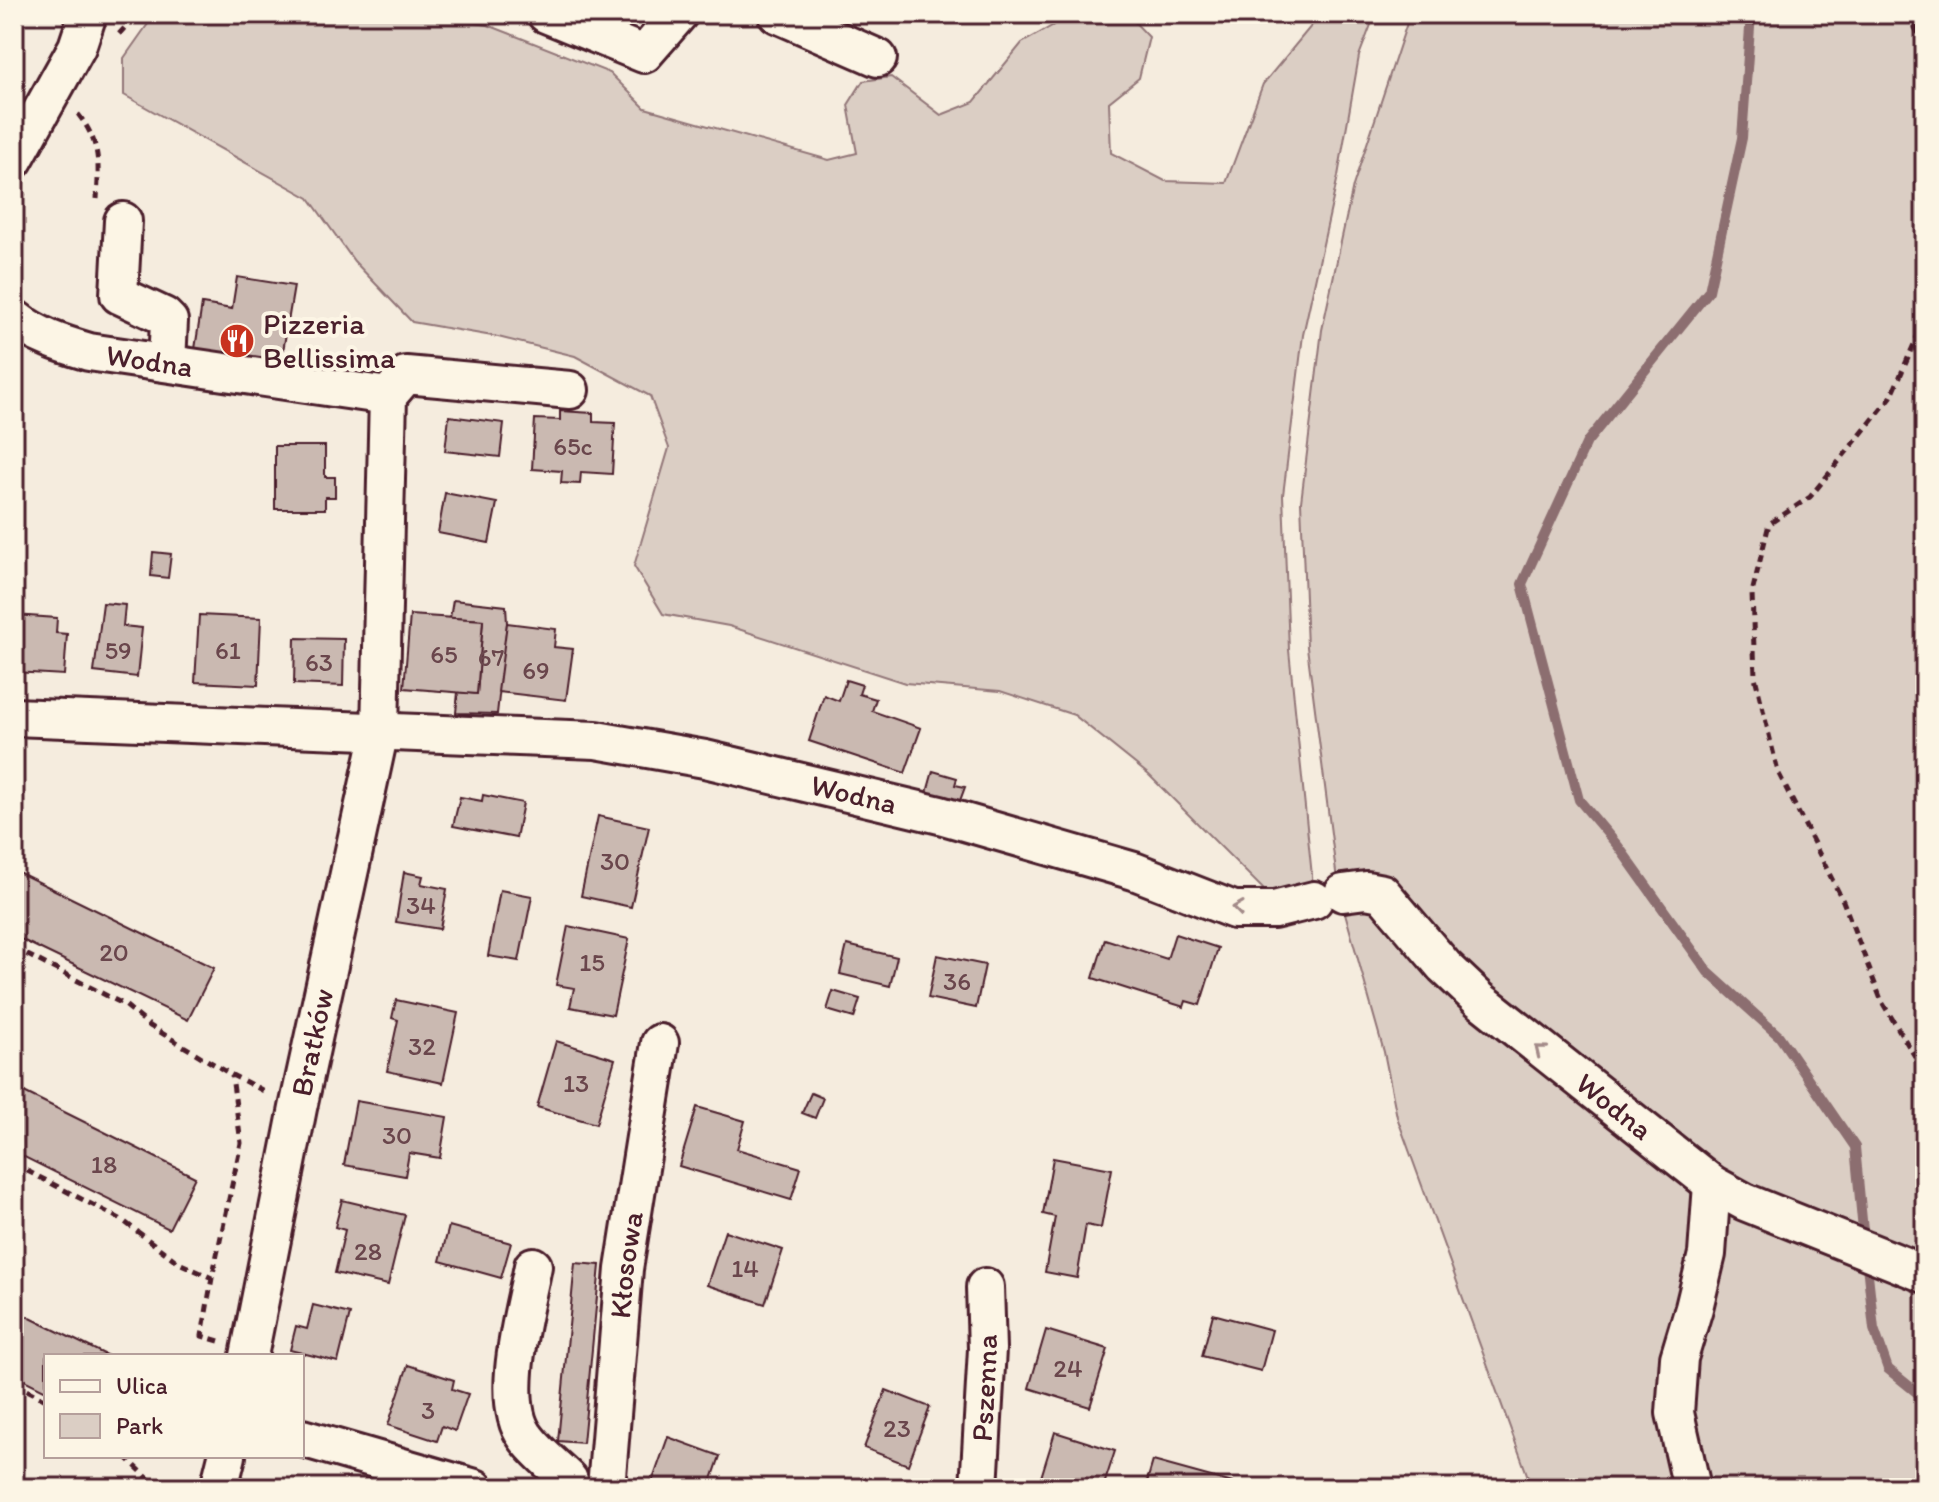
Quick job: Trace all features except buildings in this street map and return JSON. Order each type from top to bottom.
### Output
[{"type":"street","points":[[14,160],[82,30],[107,14]]},
{"type":"street","points":[[546,14],[644,54],[679,14]]},
{"type":"street","points":[[777,14],[878,58]]},
{"type":"street","points":[[123,221],[119,295],[169,321],[167,363]]},
{"type":"street","name":"Wodna","points":[[14,318],[56,343],[89,352],[388,396]]},
{"type":"street","points":[[380,731],[388,396],[406,375],[570,390]]},
{"type":"street","name":"Wodna","points":[[14,717],[596,740],[705,759],[940,815],[1134,871],[1234,910],[1274,910],[1366,890],[1382,893],[1444,966],[1480,1000],[1712,1184],[1745,1202],[1925,1274]]},
{"type":"street","name":"Bratków","points":[[237,1349],[298,1108],[380,731]]},
{"type":"street","name":"Kłosowa","points":[[606,1488],[624,1269],[660,1043]]},
{"type":"street","points":[[1692,1488],[1675,1413],[1679,1358],[1707,1254],[1712,1184]]},
{"type":"street","points":[[533,1266],[512,1378],[516,1418],[524,1436],[569,1480],[571,1488]]},
{"type":"street","name":"Pszenna","points":[[979,1488],[987,1349],[985,1287]]},
{"type":"street","points":[[304,1439],[475,1488]]},
{"type":"street","points":[[219,1488],[226,1458]]},
{"type":"path","points":[[1908,14],[1925,47]]},
{"type":"path","points":[[73,107],[90,129],[97,147],[96,217],[123,221]]},
{"type":"path","points":[[1925,319],[1891,397],[1810,497],[1769,524],[1752,593],[1755,677],[1778,772],[1843,901],[1882,1002],[1925,1073]]},
{"type":"path","points":[[14,948],[125,1005],[150,1026],[232,1075],[298,1108]]},
{"type":"path","points":[[232,1075],[241,1143],[202,1336],[237,1349]]},
{"type":"path","points":[[14,1164],[122,1220],[179,1263],[212,1278]]},
{"type":"path","points":[[14,1384],[44,1399]]},
{"type":"path","points":[[127,1458],[158,1488]]},
{"type":"green space","points":[[155,14],[418,14],[488,25],[610,73],[645,108],[829,160],[857,153],[848,105],[863,81],[891,77],[941,115],[974,102],[1022,43],[1068,17],[1127,14],[1149,37],[1139,78],[1109,102],[1111,153],[1165,181],[1226,183],[1263,84],[1321,14],[1374,17],[1359,56],[1338,176],[1303,335],[1283,495],[1289,650],[1313,886],[1270,896],[1149,775],[1074,715],[1000,691],[905,683],[729,626],[663,614],[634,566],[669,448],[650,396],[575,356],[498,337],[412,322],[354,261],[309,198],[124,95],[124,58]]},
{"type":"green space","points":[[1410,14],[1925,14],[1925,1260],[1716,1170],[1337,880],[1307,647],[1301,502],[1322,330],[1353,186]]},
{"type":"green space","points":[[1368,905],[1674,1174],[1925,1290],[1925,1488],[1532,1488],[1397,1117],[1384,1052],[1345,913]]},
{"type":"waterway","points":[[1751,14],[1742,138],[1709,291],[1587,442],[1522,584],[1579,800],[1618,846],[1708,972],[1779,1036],[1855,1147],[1864,1241]]},
{"type":"waterway","points":[[1866,1256],[1874,1329],[1888,1369],[1925,1399]]},
{"type":"place","name":"Pizzeria Bellissima","points":[[237,341]]}]
